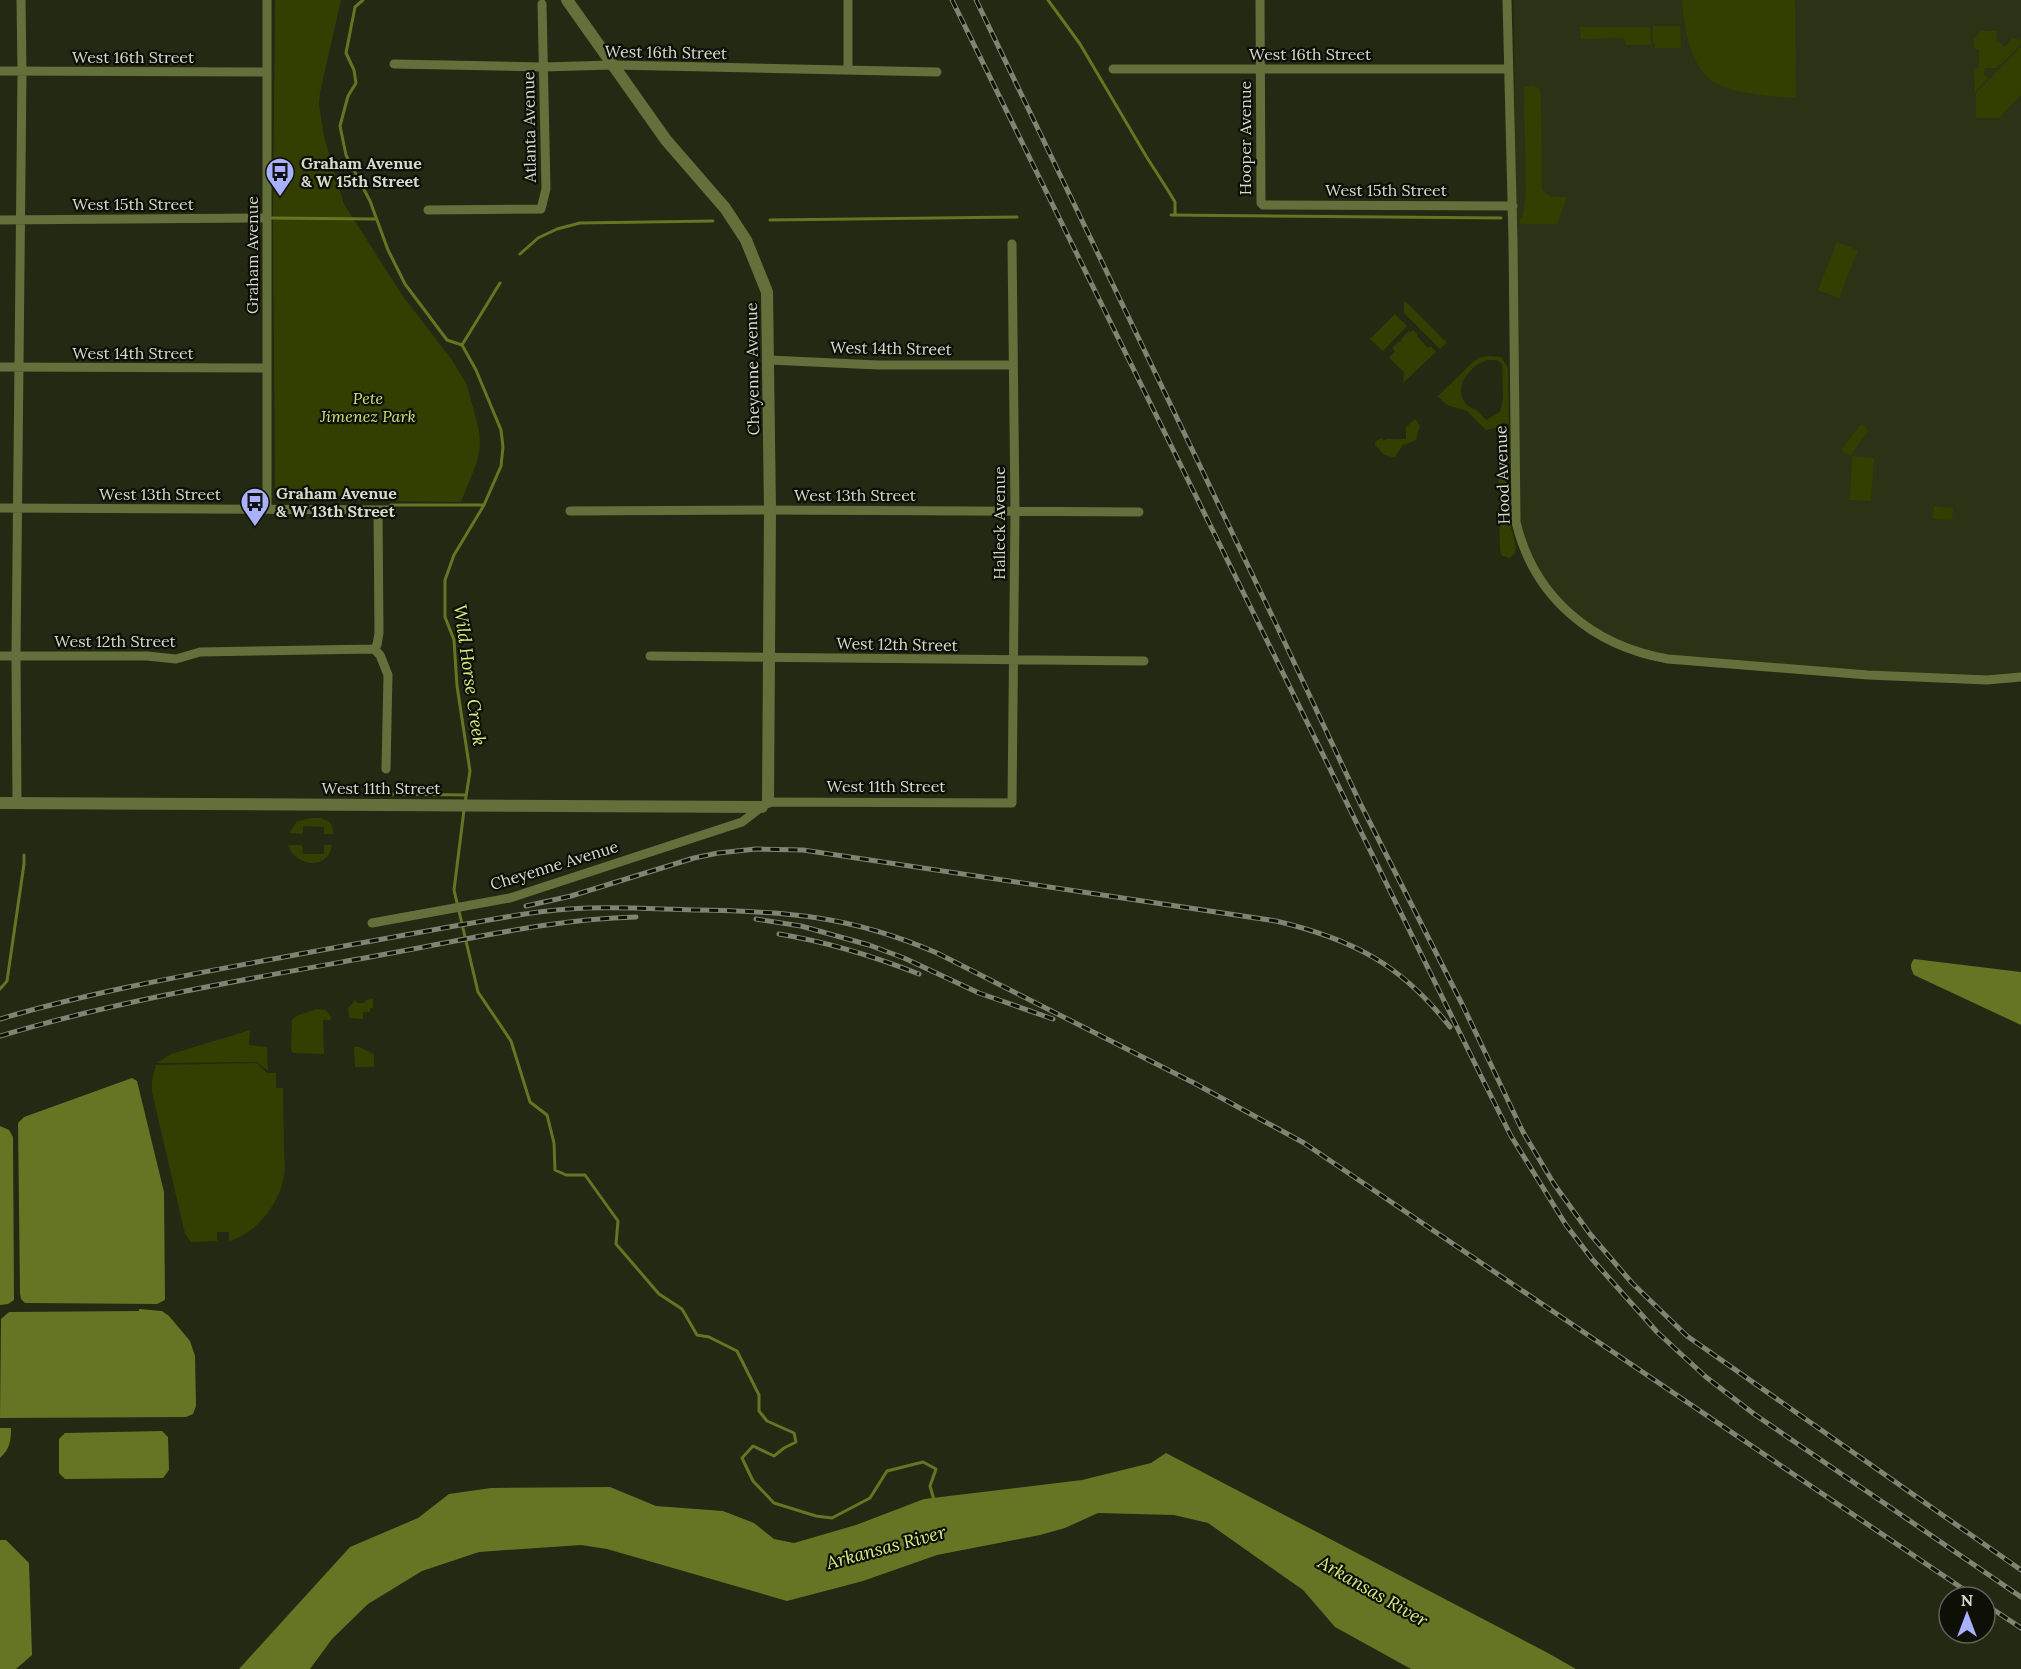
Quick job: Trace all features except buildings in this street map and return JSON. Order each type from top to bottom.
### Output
[{"type":"street","points":[[17,803],[21,0]]},
{"type":"street","name":"Graham Avenue","points":[[267,0],[267,509]]},
{"type":"street","name":"Cheyenne Avenue","points":[[372,923],[510,898],[742,822],[765,805],[770,657],[767,292],[746,240],[725,208],[666,140],[567,0]]},
{"type":"street","points":[[848,0],[848,70]]},
{"type":"street","name":"Hooper Avenue","points":[[1260,0],[1261,203]]},
{"type":"street","name":"Hood Avenue","points":[[1507,0],[1513,206],[1516,522],[1536,572],[1558,602],[1591,631],[1626,649],[1668,659],[1868,675],[1987,680],[2021,678]]},
{"type":"street","name":"Atlanta Avenue","points":[[428,210],[541,209],[546,189],[542,4]]},
{"type":"street","name":"West 16th Street","points":[[394,64],[543,67],[613,65],[937,72]]},
{"type":"street","name":"West 16th Street","points":[[1113,69],[1508,69]]},
{"type":"street","name":"West 16th Street","points":[[0,71],[267,72]]},
{"type":"street","name":"West 15th Street","points":[[1261,203],[1263,205],[1513,206]]},
{"type":"street","name":"West 15th Street","points":[[0,220],[267,218]]},
{"type":"street","name":"Halleck Avenue","points":[[1012,243],[1015,511],[1012,803]]},
{"type":"street","name":"West 14th Street","points":[[769,360],[878,365],[1013,365]]},
{"type":"street","name":"West 14th Street","points":[[0,367],[266,368]]},
{"type":"street","name":"West 13th Street","points":[[0,508],[392,510]]},
{"type":"street","points":[[378,510],[379,633],[374,649],[380,655],[388,675],[386,769]]},
{"type":"street","name":"West 13th Street","points":[[570,511],[1139,512]]},
{"type":"street","name":"West 12th Street","points":[[0,656],[147,656],[176,660],[200,652],[374,649]]},
{"type":"street","name":"West 12th Street","points":[[650,656],[1144,661]]},
{"type":"street","name":"West 11th Street","points":[[0,803],[563,806],[1012,803]]},
{"type":"shaded area","points":[[1514,0],[2021,0],[2021,677],[2013,679],[1669,659],[1608,639],[1559,601],[1537,572],[1517,521]]},
{"type":"green space","name":"Pete Jimenez Park","points":[[275,0],[341,0],[320,92],[319,104],[324,137],[344,204],[402,295],[452,360],[467,385],[479,430],[480,446],[477,462],[461,502],[279,500],[275,493],[273,214]]},
{"type":"green space","points":[[1682,0],[1795,0],[1796,98],[1735,91],[1717,84],[1708,77],[1700,69],[1690,47]]},
{"type":"green space","points":[[1653,26],[1680,26],[1681,48],[1655,48]]},
{"type":"green space","points":[[1580,27],[1650,27],[1651,45],[1626,45],[1624,39],[1621,38],[1581,39]]},
{"type":"green space","points":[[1981,31],[1996,31],[1997,43],[2005,47],[2011,38],[2021,40],[2021,44],[2000,65],[1997,65],[1997,68],[1985,68],[1984,75],[1988,78],[1975,92],[1974,69],[1979,68],[1979,50],[1974,48],[1974,39]]},
{"type":"green space","points":[[2021,47],[2021,95],[1999,118],[1976,118],[1976,93]]},
{"type":"green space","points":[[1533,86],[1539,89],[1541,94],[1542,190],[1551,197],[1567,197],[1557,224],[1520,224],[1526,191],[1524,87]]},
{"type":"green space","points":[[1837,242],[1858,250],[1839,298],[1818,290]]},
{"type":"green space","points":[[1404,301],[1447,343],[1440,349],[1404,313]]},
{"type":"green space","points":[[1395,314],[1407,326],[1383,351],[1370,339]]},
{"type":"green space","points":[[1413,330],[1428,348],[1431,346],[1436,352],[1403,383],[1404,372],[1389,358],[1395,351],[1392,348],[1399,341],[1402,343],[1401,339]]},
{"type":"green space","points":[[1481,357],[1501,357],[1508,368],[1509,424],[1502,423],[1499,427],[1486,430],[1467,411],[1447,405],[1437,397]],"holes":[[[1488,360],[1497,360],[1502,364],[1503,399],[1500,412],[1486,420],[1479,412],[1465,403],[1461,388],[1466,376],[1476,366]]]},
{"type":"green space","points":[[1415,419],[1420,426],[1416,440],[1403,445],[1395,457],[1385,455],[1375,445],[1375,442],[1381,438],[1384,441],[1386,439],[1406,439],[1406,427]]},
{"type":"green space","points":[[1861,424],[1869,430],[1850,456],[1841,450]]},
{"type":"green space","points":[[1498,456],[1505,459],[1509,466],[1510,523],[1516,547],[1515,553],[1510,558],[1502,556],[1500,550]]},
{"type":"green space","points":[[1852,456],[1874,458],[1871,501],[1850,500]]},
{"type":"green space","points":[[1934,506],[1953,508],[1952,520],[1933,519]]},
{"type":"green space","points":[[311,818],[328,821],[332,825],[333,834],[324,834],[324,827],[303,826],[303,834],[289,833],[297,821]]},
{"type":"green space","points":[[288,845],[302,845],[303,854],[324,854],[324,845],[332,845],[325,859],[312,863],[298,858]]},
{"type":"green space","points":[[373,999],[373,1008],[370,1008],[370,1012],[363,1012],[363,1019],[349,1018],[348,1008],[356,1000],[357,1003],[365,1003],[366,1000]]},
{"type":"green space","points":[[317,1009],[326,1010],[331,1017],[330,1020],[323,1020],[324,1054],[293,1053],[291,1050],[292,1020],[296,1016]]},
{"type":"green space","points":[[250,1030],[249,1045],[267,1047],[268,1071],[257,1062],[157,1063],[171,1054]]},
{"type":"green space","points":[[354,1047],[374,1054],[374,1067],[355,1067]]},
{"type":"green space","points":[[257,1063],[267,1073],[276,1073],[276,1088],[283,1088],[285,1169],[280,1191],[264,1218],[248,1232],[229,1241],[229,1232],[217,1232],[217,1241],[191,1242],[185,1234],[152,1092],[156,1065]]},
{"type":"water","points":[[1914,959],[2021,972],[2021,1025],[1914,975],[1911,963]]},
{"type":"water","points":[[132,1078],[137,1081],[164,1192],[165,1300],[157,1304],[25,1303],[20,1293],[18,1123],[24,1117]]},
{"type":"water","points":[[0,1126],[9,1130],[13,1137],[14,1300],[0,1305]]},
{"type":"water","points":[[139,1309],[162,1311],[190,1341],[195,1356],[196,1406],[193,1414],[186,1417],[0,1418],[1,1319],[9,1312],[139,1311]]},
{"type":"water","points":[[0,1428],[11,1428],[11,1436],[6,1451],[0,1458]]},
{"type":"water","points":[[162,1431],[168,1437],[169,1470],[163,1478],[65,1479],[59,1473],[59,1439],[65,1433]]},
{"type":"water","name":"Arkansas River","points":[[1166,1453],[1576,1669],[1411,1669],[1335,1627],[1303,1590],[1208,1523],[1174,1515],[1098,1513],[1065,1528],[937,1555],[863,1581],[787,1601],[607,1549],[581,1545],[479,1552],[422,1571],[368,1604],[332,1639],[310,1669],[239,1669],[350,1547],[418,1518],[449,1494],[491,1488],[610,1487],[656,1506],[723,1511],[754,1523],[774,1539],[794,1543],[856,1525],[924,1499],[1082,1480],[1151,1463]]},
{"type":"water","points":[[0,1540],[6,1540],[29,1563],[32,1655],[16,1669],[0,1669]]},
{"type":"waterway","name":"Wild Horse Creek","points":[[363,0],[355,7],[346,53],[354,70],[356,83],[348,96],[340,126],[346,155],[370,201],[388,250],[405,284],[447,340],[462,345],[476,370],[501,430],[503,447],[501,466],[484,505],[454,555],[445,580],[445,617],[454,640],[457,686],[470,771],[465,803]]},
{"type":"waterway","points":[[1048,0],[1080,44],[1175,202],[1175,215]]},
{"type":"waterway","points":[[1171,215],[1501,218]]},
{"type":"waterway","points":[[770,220],[1017,217]]},
{"type":"waterway","points":[[269,218],[376,219]]},
{"type":"waterway","points":[[520,254],[538,238],[557,229],[580,223],[713,221]]},
{"type":"waterway","points":[[462,345],[500,283]]},
{"type":"waterway","points":[[391,505],[484,505]]},
{"type":"waterway","points":[[388,794],[466,795]]},
{"type":"waterway","name":"Wild Horse Creek","points":[[464,810],[454,890],[478,992],[511,1041],[530,1102],[547,1115],[554,1143],[555,1170],[566,1175],[585,1175],[618,1221],[616,1244],[659,1294],[682,1309],[697,1335],[709,1337],[737,1351],[759,1395],[759,1411],[767,1421],[794,1433],[796,1442],[774,1456],[753,1446],[742,1458],[753,1481],[774,1503],[816,1516],[832,1518],[870,1498],[887,1471],[923,1462],[936,1469],[930,1486],[934,1500]]},
{"type":"waterway","points":[[0,989],[7,981],[24,855]]},
{"type":"railway","points":[[952,0],[1511,1136],[1566,1225],[1592,1259],[1657,1332],[1706,1377],[1754,1414],[2021,1597]]},
{"type":"railway","points":[[976,0],[1360,803],[1463,1006],[1523,1132],[1554,1184],[1590,1234],[1632,1283],[1687,1336],[2021,1570]]},
{"type":"railway","points":[[526,906],[571,896],[694,858],[718,853],[756,849],[803,850],[1276,921],[1303,928],[1328,936],[1373,957],[1413,986],[1450,1027]]},
{"type":"railway","points":[[0,1019],[74,999],[187,975],[515,915],[555,910],[616,908],[759,912],[818,918],[876,931],[937,953],[1194,1083],[1304,1143],[1957,1585]]},
{"type":"railway","points":[[0,1036],[94,1011],[237,981],[540,926],[636,917]]},
{"type":"railway","points":[[756,919],[801,926],[869,945],[904,958],[979,993],[1053,1019]]},
{"type":"railway","points":[[779,934],[850,950],[919,974]]},
{"type":"railway","points":[[1997,1612],[2021,1628]]},
{"type":"place","name":"Graham Avenue & W 15th Street","points":[[280,198]]},
{"type":"place","name":"Graham Avenue & W 13th Street","points":[[255,528]]}]
